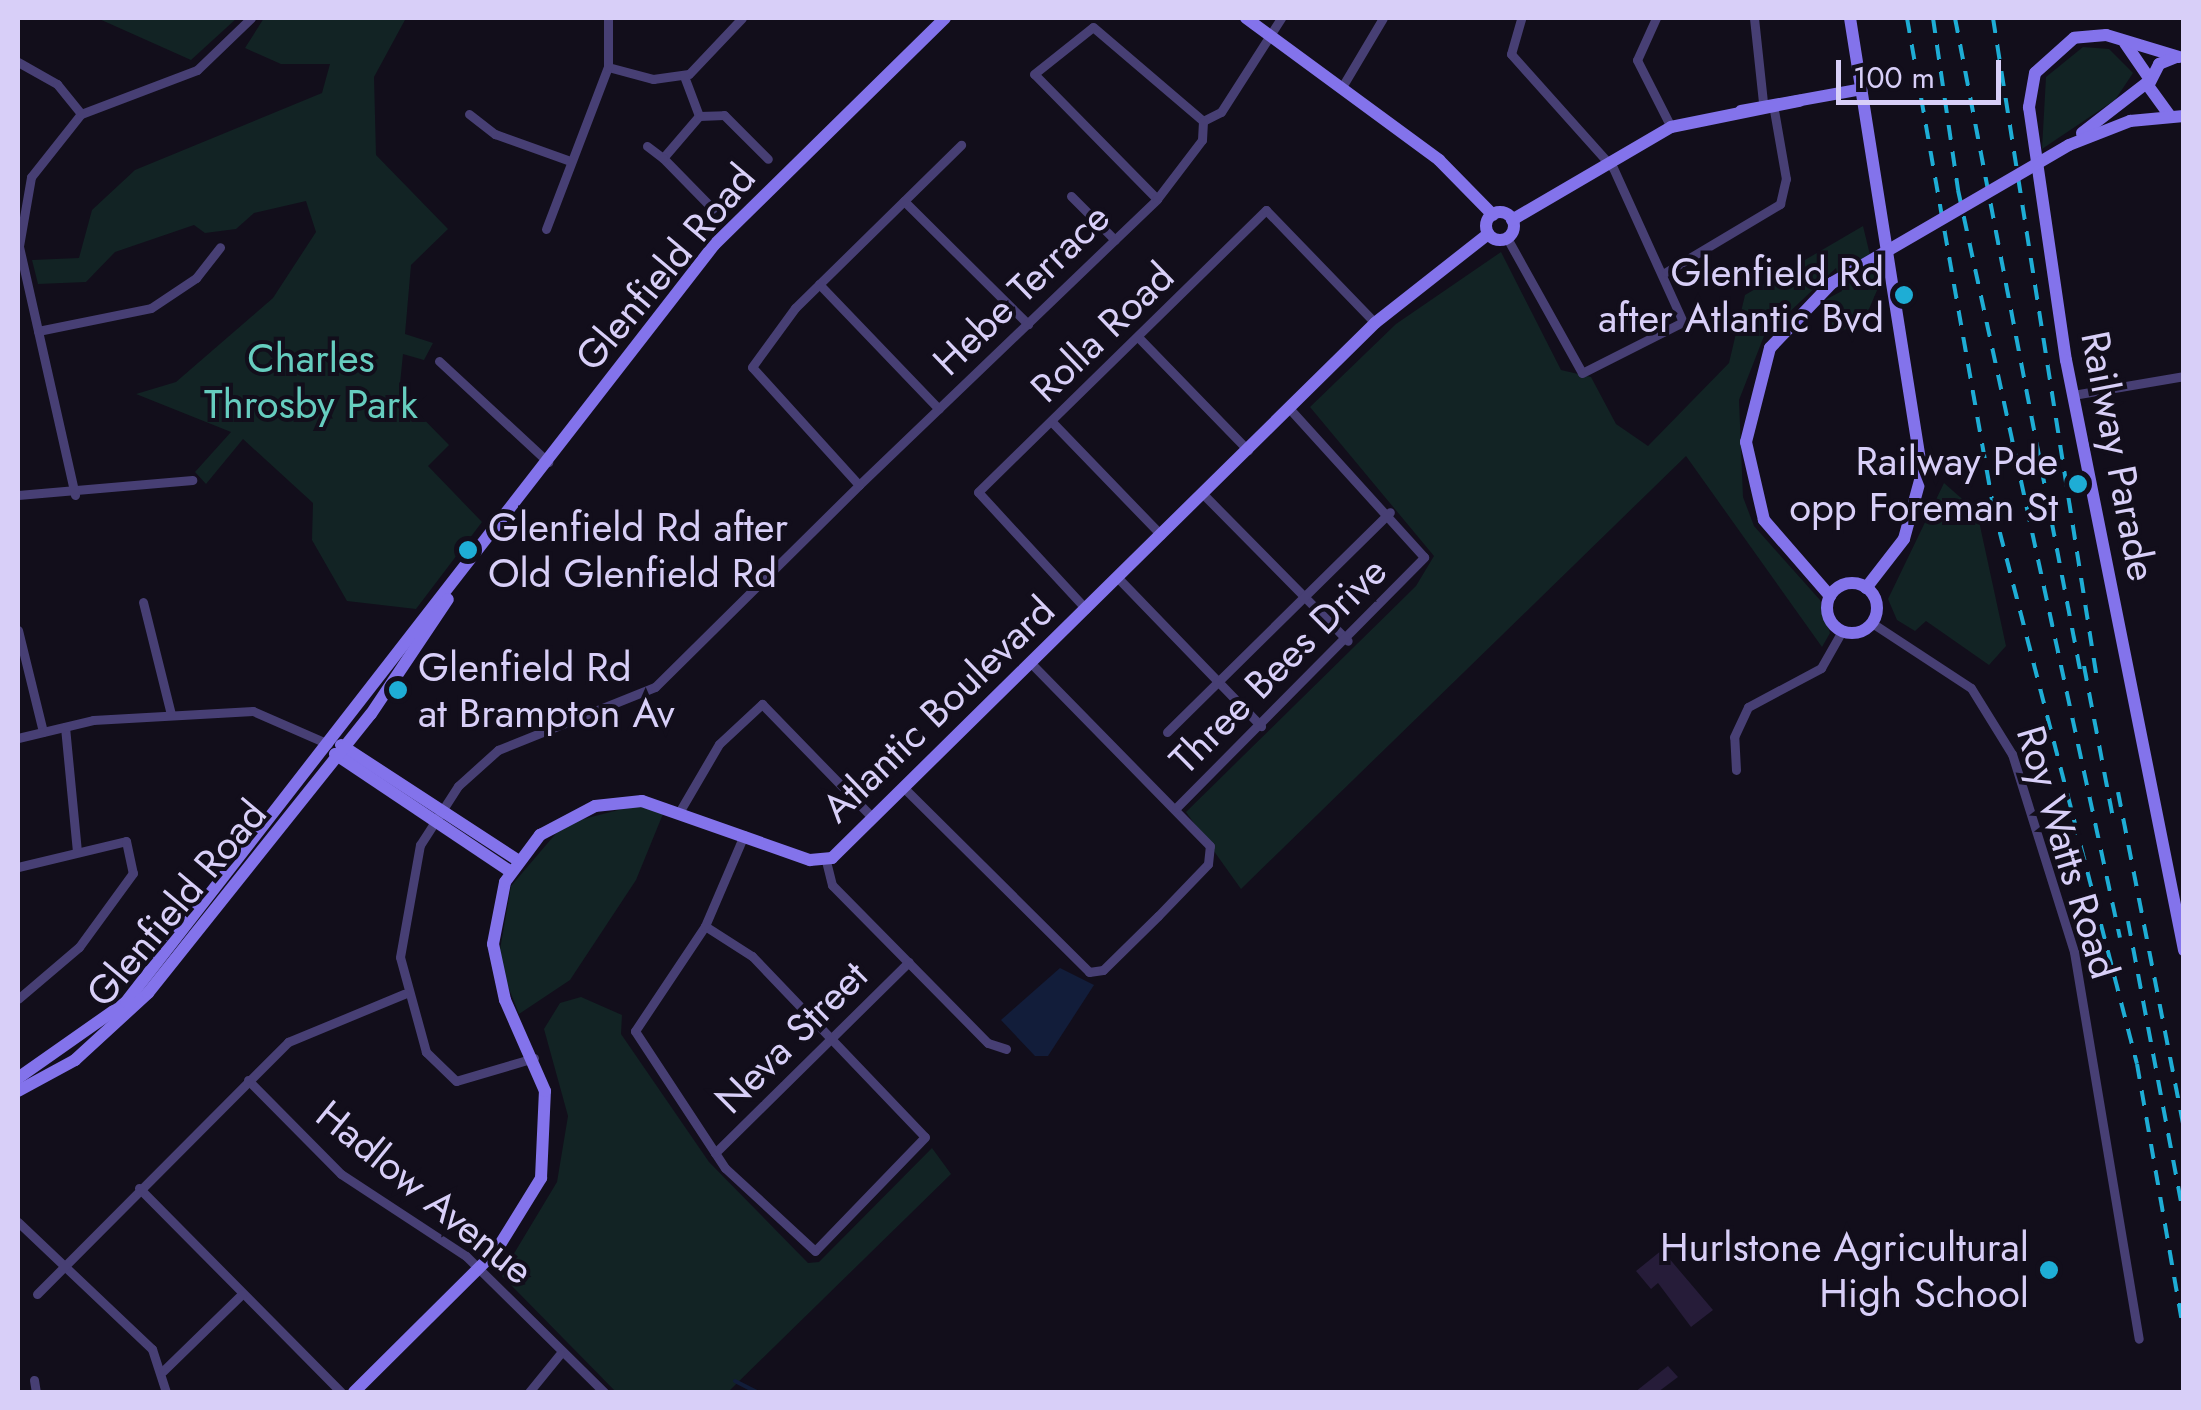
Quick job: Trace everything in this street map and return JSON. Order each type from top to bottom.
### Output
[{"type":"street","points":[[75,495],[41,375],[38,331],[20,272],[19,208],[38,162],[81,114],[196,70],[251,18]]},
{"type":"street","points":[[546,228],[608,67],[608,18]]},
{"type":"street","points":[[684,76],[742,18]]},
{"type":"street","name":"Glenfield Road","points":[[18,1078],[126,1002],[729,227],[945,18]]},
{"type":"street","points":[[1246,18],[1342,87],[1493,214],[1512,220]]},
{"type":"street","name":"Hebe Terrace","points":[[437,815],[521,735],[654,686],[1157,200],[1202,140],[1204,121],[1222,112],[1282,18]]},
{"type":"street","points":[[1342,87],[1382,18]]},
{"type":"street","points":[[1521,18],[1511,54],[1608,160],[1682,308],[1679,328],[1582,373],[1507,238],[1512,220],[1608,160],[1670,128],[1856,90]]},
{"type":"street","points":[[1656,18],[1637,60],[1670,128]]},
{"type":"street","points":[[1666,272],[1780,204],[1786,179],[1754,18]]},
{"type":"street","points":[[1850,18],[1856,90],[1922,473],[1904,539],[1866,588]]},
{"type":"street","points":[[1157,200],[1034,74],[1092,27],[1204,121]]},
{"type":"street","name":"Railway Parade","points":[[2181,58],[2090,34],[2066,42],[2031,89],[2073,396],[2178,895],[2184,950]]},
{"type":"street","points":[[2122,40],[2149,79],[2154,106],[2180,116]]},
{"type":"street","points":[[1842,632],[1829,618],[1830,596],[1764,520],[1746,442],[1770,348],[1832,283],[2071,144],[2149,79],[2181,58]]},
{"type":"street","points":[[18,62],[57,84],[81,114]]},
{"type":"street","points":[[608,67],[684,76]]},
{"type":"street","points":[[684,76],[699,116]]},
{"type":"street","points":[[469,114],[495,134],[570,161]]},
{"type":"street","points":[[663,158],[699,116],[724,115],[768,159]]},
{"type":"street","points":[[2071,144],[2180,116]]},
{"type":"street","points":[[647,146],[713,209]]},
{"type":"street","points":[[859,486],[754,376],[756,358],[819,284],[961,146]]},
{"type":"street","points":[[1071,196],[1115,240]]},
{"type":"street","points":[[904,201],[1028,324]]},
{"type":"street","name":"Rolla Road","points":[[1086,609],[978,492],[1266,210],[1375,323]]},
{"type":"street","points":[[1493,214],[1488,234],[1507,238]]},
{"type":"street","name":"Atlantic Boulevard","points":[[354,1392],[479,1268],[541,1178],[548,1121],[536,1057],[494,960],[496,914],[515,866],[551,826],[595,806],[681,809],[826,861],[1375,323],[1488,234]]},
{"type":"street","points":[[38,331],[151,308],[196,278],[220,247]]},
{"type":"street","points":[[819,284],[940,409]]},
{"type":"street","points":[[1138,337],[1248,450]]},
{"type":"street","points":[[439,361],[548,462]]},
{"type":"street","points":[[2073,396],[2184,376]]},
{"type":"street","points":[[1167,732],[1390,512],[1288,407]]},
{"type":"street","points":[[1052,422],[1161,535]]},
{"type":"street","points":[[18,495],[75,495],[192,480]]},
{"type":"street","points":[[1203,494],[1348,641]]},
{"type":"street","name":"Three Bees Drive","points":[[1176,808],[1348,641],[1420,563],[1424,552],[1390,512]]},
{"type":"street","points":[[1118,578],[1260,726]]},
{"type":"street","name":"Glenfield Road","points":[[18,1091],[75,1060],[148,993],[414,658],[458,579]]},
{"type":"street","points":[[1736,770],[1734,736],[1748,707],[1821,668],[1842,632],[1872,623],[1876,604],[1866,588],[1848,584],[1830,596]]},
{"type":"street","points":[[143,602],[171,714]]},
{"type":"street","name":"Roy Watts Road","points":[[1872,623],[1971,688],[2004,735],[2074,952],[2139,1339]]},
{"type":"street","points":[[18,630],[43,732]]},
{"type":"street","points":[[904,788],[1095,973],[1208,864],[1210,846],[1030,662]]},
{"type":"street","points":[[681,809],[719,744],[762,704],[873,818]]},
{"type":"street","points":[[18,738],[65,727],[171,714],[274,714],[342,752],[515,866]]},
{"type":"street","points":[[65,727],[78,852]]},
{"type":"street","points":[[437,815],[402,908],[404,994],[426,1052],[450,1080],[536,1057]]},
{"type":"street","points":[[705,926],[752,956],[923,1130],[921,1150],[815,1251],[715,1152],[635,1032],[705,926],[744,834]]},
{"type":"street","points":[[18,867],[126,841],[132,879],[80,948],[18,999]]},
{"type":"street","points":[[826,861],[832,884],[988,1042],[1006,1049]]},
{"type":"street","name":"Neva Street","points":[[715,1152],[909,962]]},
{"type":"street","points":[[37,1294],[138,1188],[300,1034],[404,994]]},
{"type":"street","name":"Hadlow Avenue","points":[[248,1080],[341,1174],[479,1268],[560,1354],[604,1392]]},
{"type":"street","points":[[138,1188],[341,1392]]},
{"type":"street","points":[[18,1222],[66,1261],[163,1370],[166,1392]]},
{"type":"street","points":[[163,1370],[242,1294]]},
{"type":"street","points":[[529,1392],[560,1354]]},
{"type":"street","points":[[34,1380],[36,1392]]},
{"type":"green space","points":[[97,18],[237,18],[191,60]]},
{"type":"green space","name":"Charles Throsby Park","points":[[264,18],[406,18],[374,77],[376,155],[448,229],[411,265],[405,334],[433,343],[424,360],[403,354],[399,394],[449,445],[428,466],[482,522],[416,609],[347,601],[312,540],[313,503],[243,439],[206,484],[195,472],[231,432],[136,394],[176,382],[273,298],[316,232],[306,201],[254,213],[236,229],[205,233],[194,225],[115,252],[86,282],[38,284],[32,260],[79,258],[92,210],[135,170],[322,93],[330,64],[281,64],[245,48]]},
{"type":"green space","points":[[2083,47],[2109,49],[2133,73],[2115,100],[2042,149],[2046,77]]},
{"type":"green space","points":[[1863,226],[1878,288],[1866,316],[1841,332],[1830,324],[1821,302],[1842,291],[1836,268],[1764,336],[1739,400],[1743,497],[1754,526],[1820,600],[1830,633],[1822,647],[1686,456],[1241,889],[1186,812],[1416,586],[1434,556],[1310,407],[1396,324],[1501,252],[1561,370],[1591,377],[1616,424],[1648,446],[1729,363],[1745,295]]},
{"type":"green space","points":[[1944,483],[1977,512],[2006,646],[1989,665],[1926,621],[1915,631],[1897,620],[1888,599]]},
{"type":"green space","points":[[634,806],[665,809],[636,880],[570,980],[519,1014],[498,961],[511,886],[564,824]]},
{"type":"green space","points":[[581,997],[622,1015],[621,1034],[709,1162],[808,1263],[819,1262],[932,1148],[951,1174],[728,1392],[616,1392],[501,1275],[557,1182],[568,1116],[544,1029],[560,1003]]},
{"type":"water","points":[[1060,968],[1094,985],[1048,1056],[1035,1056],[1001,1020]]},
{"type":"building","points":[[1662,1250],[1713,1310],[1691,1327],[1658,1283],[1651,1289],[1636,1271]]},
{"type":"building","points":[[1668,1366],[1678,1377],[1658,1392],[1635,1392]]},
{"type":"waterway","points":[[735,1381],[757,1392]]},
{"type":"railway","points":[[1907,18],[1993,506],[2137,1064],[2184,1333]]},
{"type":"railway","points":[[1933,18],[1958,190],[2120,938]]},
{"type":"railway","points":[[1955,18],[2082,680]]},
{"type":"railway","points":[[1993,18],[2097,679]]},
{"type":"railway","points":[[2084,666],[2112,813]]},
{"type":"railway","points":[[2118,792],[2184,1129]]},
{"type":"railway","points":[[2128,921],[2184,1216]]},
{"type":"place","name":"Glenfield Rd after Atlantic Bvd","points":[[1904,295]]},
{"type":"place","name":"Railway Pde opp Foreman St","points":[[2078,484]]},
{"type":"place","name":"Glenfield Rd after Old Glenfield Rd","points":[[468,550]]},
{"type":"place","name":"Glenfield Rd at Brampton Av","points":[[398,690]]},
{"type":"place","name":"Hurlstone Agricultural High School","points":[[2049,1270]]}]
